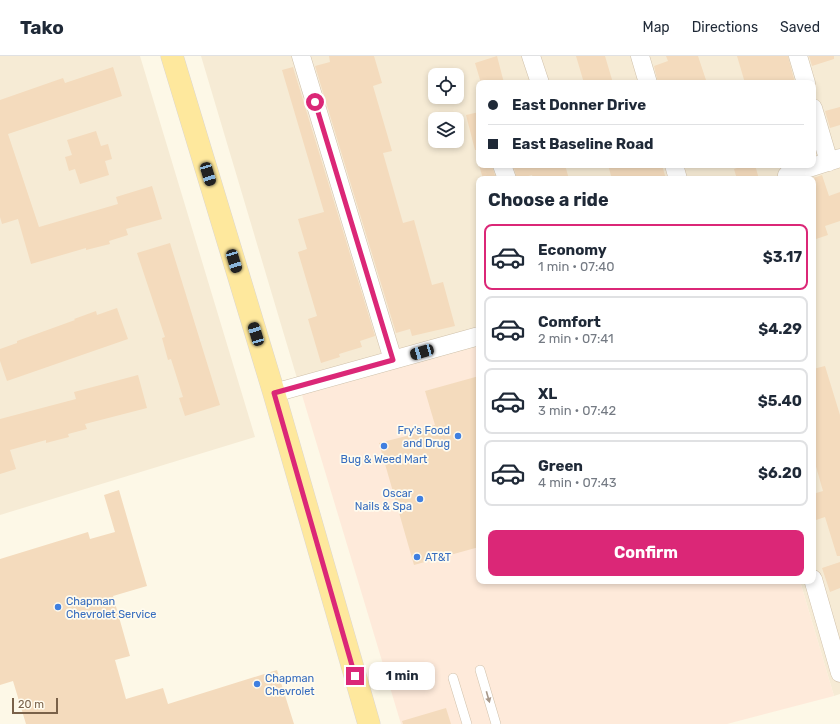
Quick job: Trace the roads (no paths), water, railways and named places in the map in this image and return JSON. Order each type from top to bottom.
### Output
[{"type":"main road","points":[[172,56],[274,393],[369,724]]},
{"type":"street","points":[[301,56],[393,360]]},
{"type":"street","points":[[531,56],[539,80]]},
{"type":"street","points":[[640,56],[647,80]]},
{"type":"street","points":[[798,56],[805,80]]},
{"type":"street","points":[[816,115],[834,160],[816,166]]},
{"type":"street","points":[[787,175],[809,168]]},
{"type":"street","points":[[274,393],[476,337]]},
{"type":"street","points":[[814,584],[840,673]]},
{"type":"lane","points":[[480,670],[496,724]]},
{"type":"lane","points":[[453,678],[467,724]]},
{"type":"place","name":"Fry's Food and Drug","points":[[458,436]]},
{"type":"place","name":"Bug & Weed Mart","points":[[384,446]]},
{"type":"place","name":"Oscar Nails & Spa","points":[[420,499]]},
{"type":"place","name":"AT&T","points":[[417,557]]},
{"type":"place","name":"Chapman Chevrolet Service","points":[[58,607]]},
{"type":"place","name":"Chapman Chevrolet","points":[[257,684]]}]
